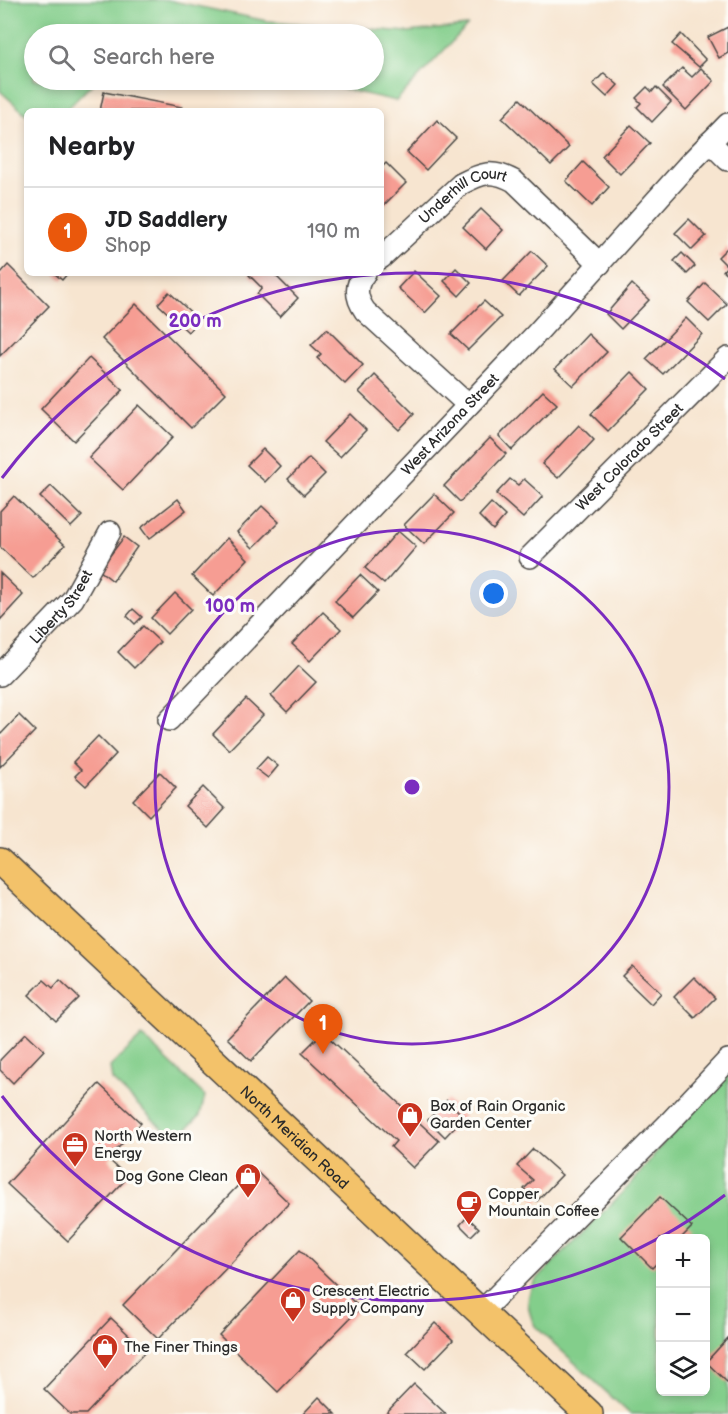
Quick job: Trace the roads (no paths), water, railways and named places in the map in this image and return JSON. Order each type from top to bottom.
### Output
[{"type":"main road","name":"North Meridian Road","points":[[0,861],[589,1414]]},
{"type":"street","name":"West Arizona Street","points":[[169,720],[468,405],[728,124]]},
{"type":"street","points":[[710,142],[728,160]]},
{"type":"street","name":"Underhill Court","points":[[384,255],[461,184],[473,177],[490,172],[503,175],[514,182],[600,264]]},
{"type":"street","points":[[362,276],[357,289],[358,300],[365,311],[468,405]]},
{"type":"street","name":"West Colorado Street","points":[[530,557],[728,358]]},
{"type":"street","name":"Liberty Street","points":[[0,675],[74,599],[110,532]]},
{"type":"street","points":[[481,1312],[668,1124],[728,1060]]},
{"type":"place","name":"JD Saddlery","points":[[323,1054]]},
{"type":"place","name":"Box of Rain Organic Garden Center","points":[[410,1138]]},
{"type":"place","name":"North Western Energy","points":[[75,1168]]},
{"type":"place","name":"Dog Gone Clean","points":[[248,1199]]},
{"type":"place","name":"Copper Mountain Coffee","points":[[469,1226]]},
{"type":"place","name":"Crescent Electric Supply Company","points":[[293,1323]]},
{"type":"place","name":"The Finer Things","points":[[105,1370]]}]
